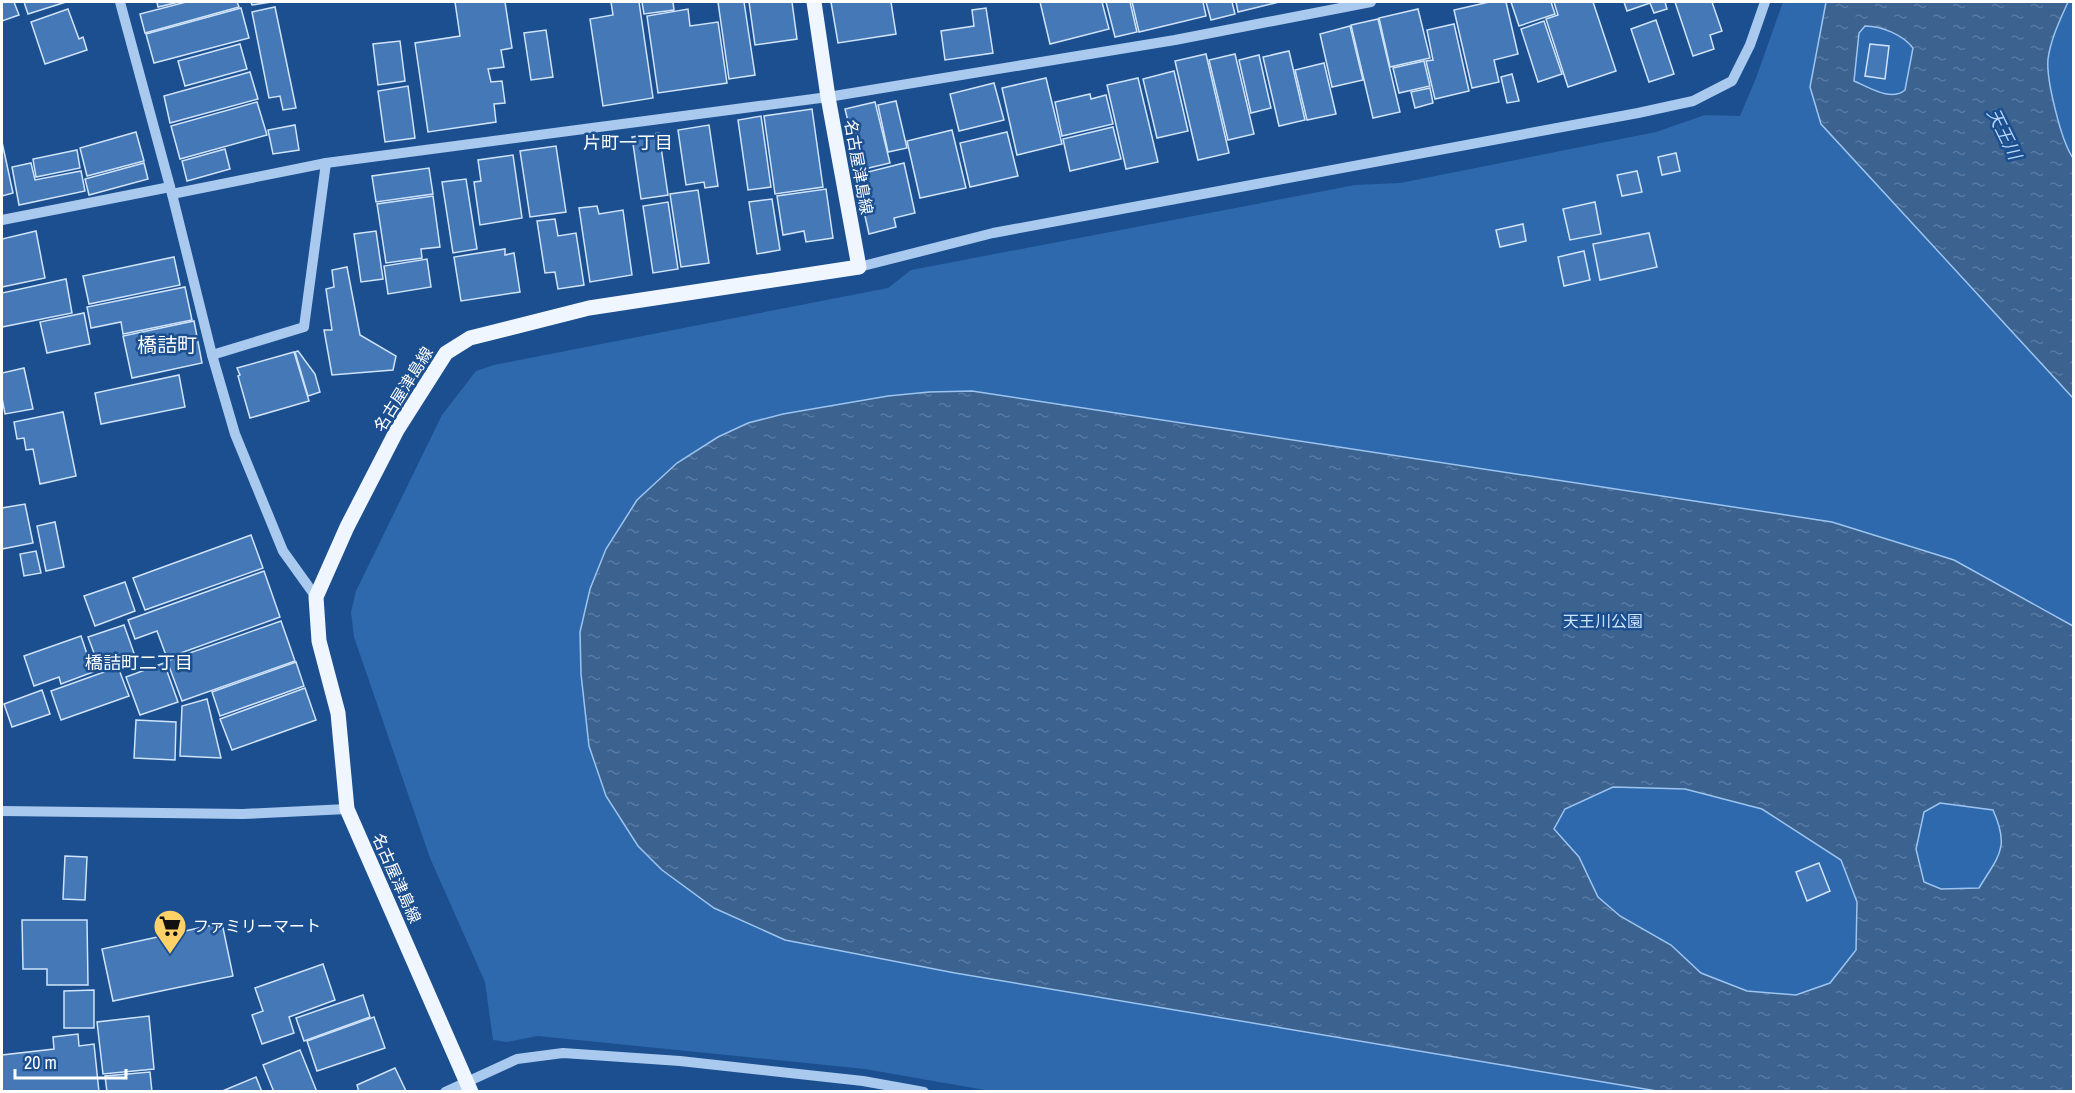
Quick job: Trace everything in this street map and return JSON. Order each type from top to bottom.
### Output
[{"type":"main road","name":"名古屋津島線","points":[[469,1087],[347,808],[338,713],[319,641],[316,597],[347,527],[397,430],[446,353],[470,338],[590,308],[859,267],[828,97],[814,2]]},
{"type":"street","points":[[120,2],[171,190],[212,355],[235,434],[283,551],[316,597]]},
{"type":"street","points":[[2,220],[326,163],[828,97],[1175,40],[1371,2]]},
{"type":"street","points":[[859,267],[993,232],[1693,101],[1732,81],[1750,45],[1765,2]]},
{"type":"street","points":[[212,355],[304,327],[326,163]]},
{"type":"street","points":[[2,811],[243,814],[347,808]]},
{"type":"street","points":[[445,1092],[469,1087],[517,1059],[563,1053],[680,1061],[863,1081],[924,1092]]},
{"type":"green space","name":"天王川公園","points":[[1783,2],[2073,2],[2073,1091],[996,1092],[865,1069],[538,1036],[507,1042],[493,1040],[485,982],[430,858],[354,637],[351,612],[356,591],[442,415],[476,371],[494,365],[888,288],[911,270],[1355,185],[1400,183],[1656,132],[1705,115],[1740,116]]},
{"type":"water","name":"天王川","points":[[1826,2],[2068,2],[2051,44],[2048,68],[2059,124],[2073,158],[2073,398],[1821,124],[1810,87]],"holes":[[[1865,26],[1872,26],[1898,35],[1913,48],[1905,90],[1899,93],[1887,94],[1854,81],[1859,33]]]},
{"type":"water","points":[[972,391],[1832,522],[1954,560],[2073,626],[2073,1091],[1657,1091],[955,973],[785,940],[714,908],[662,870],[638,846],[606,796],[589,746],[581,674],[580,632],[590,589],[606,549],[637,500],[677,463],[718,437],[748,423],[783,414],[888,396]],"holes":[[[1613,787],[1685,789],[1762,809],[1841,860],[1857,902],[1856,950],[1830,983],[1796,995],[1747,991],[1701,973],[1671,945],[1620,916],[1598,897],[1579,857],[1554,829],[1565,809]],[[1940,803],[1993,810],[2001,834],[2000,851],[1979,888],[1941,889],[1924,882],[1916,849],[1924,812]]]},
{"type":"building","points":[[2,2],[14,2],[19,15],[2,21]]},
{"type":"building","points":[[24,2],[66,2],[28,14]]},
{"type":"building","points":[[157,2],[179,2],[158,7]]},
{"type":"building","points":[[186,2],[237,2],[239,7],[145,33],[140,14]]},
{"type":"building","points":[[251,2],[271,2],[252,5]]},
{"type":"building","points":[[455,2],[505,2],[512,48],[501,50],[504,67],[488,69],[491,82],[502,81],[505,103],[494,104],[496,122],[428,132],[415,43],[460,36]]},
{"type":"building","points":[[611,2],[639,2],[653,98],[603,106],[590,19],[613,15]]},
{"type":"building","points":[[642,2],[673,2],[674,10],[644,14]]},
{"type":"building","points":[[718,2],[744,2],[755,75],[729,79]]},
{"type":"building","points":[[749,2],[792,2],[797,39],[755,45]]},
{"type":"building","points":[[831,2],[891,2],[896,34],[838,43]]},
{"type":"building","points":[[1040,2],[1102,2],[1109,29],[1050,44]]},
{"type":"building","points":[[1106,2],[1130,2],[1137,32],[1115,37]]},
{"type":"building","points":[[1132,2],[1203,2],[1206,16],[1139,32]]},
{"type":"building","points":[[1206,2],[1232,2],[1235,14],[1211,20]]},
{"type":"building","points":[[1236,2],[1279,2],[1238,12]]},
{"type":"building","points":[[1489,2],[1506,2],[1518,54],[1494,60],[1499,82],[1472,88],[1454,10]]},
{"type":"building","points":[[1511,2],[1551,2],[1555,14],[1519,26]]},
{"type":"building","points":[[1554,2],[1593,2],[1616,71],[1568,87],[1546,19],[1558,15]]},
{"type":"building","points":[[1624,2],[1665,2],[1667,9],[1654,13],[1650,3],[1627,11]]},
{"type":"building","points":[[1675,2],[1712,2],[1722,31],[1710,35],[1714,49],[1693,56]]},
{"type":"building","points":[[275,7],[296,108],[283,110],[280,96],[269,98],[252,12]]},
{"type":"building","points":[[241,8],[249,38],[154,63],[146,34]]},
{"type":"building","points":[[986,8],[993,53],[945,60],[941,31],[974,26],[972,10]]},
{"type":"building","points":[[68,9],[79,39],[83,37],[87,50],[45,64],[31,22]]},
{"type":"building","points":[[688,9],[690,26],[718,22],[727,83],[658,93],[647,16]]},
{"type":"building","points":[[1418,9],[1430,58],[1390,67],[1379,18]]},
{"type":"building","points":[[1378,19],[1400,112],[1373,118],[1351,25]]},
{"type":"building","points":[[1656,20],[1674,74],[1649,82],[1631,29]]},
{"type":"building","points":[[1544,21],[1562,74],[1538,82],[1521,29]]},
{"type":"building","points":[[1454,24],[1469,91],[1435,99],[1426,61],[1433,60],[1427,30]]},
{"type":"building","points":[[1350,26],[1363,80],[1332,87],[1320,34]]},
{"type":"building","points":[[546,30],[553,77],[531,80],[524,33]]},
{"type":"building","points":[[400,41],[405,81],[378,85],[373,44]]},
{"type":"building","points":[[240,44],[247,69],[185,86],[178,61]]},
{"type":"building","points":[[1870,44],[1889,46],[1885,79],[1865,76]]},
{"type":"building","points":[[1289,51],[1305,120],[1279,126],[1263,57]]},
{"type":"building","points":[[1206,54],[1229,153],[1198,160],[1175,61]]},
{"type":"building","points":[[1235,54],[1254,134],[1228,140],[1209,60]]},
{"type":"building","points":[[1259,55],[1271,108],[1251,113],[1239,60]]},
{"type":"building","points":[[1424,61],[1430,86],[1399,93],[1393,68]]},
{"type":"building","points":[[1324,63],[1336,114],[1307,120],[1295,70]]},
{"type":"building","points":[[1174,71],[1188,131],[1157,138],[1143,79]]},
{"type":"building","points":[[250,72],[258,99],[170,123],[164,96]]},
{"type":"building","points":[[1512,74],[1519,101],[1507,103],[1501,77]]},
{"type":"building","points":[[1046,78],[1062,144],[1017,155],[1002,88]]},
{"type":"building","points":[[1138,78],[1158,162],[1126,169],[1107,85]]},
{"type":"building","points":[[994,83],[1004,120],[959,131],[950,94]]},
{"type":"building","points":[[408,86],[415,138],[385,142],[378,91]]},
{"type":"building","points":[[1430,88],[1433,103],[1415,108],[1411,92]]},
{"type":"building","points":[[1090,94],[1091,99],[1106,95],[1113,124],[1062,136],[1055,102]]},
{"type":"building","points":[[896,101],[907,148],[888,152],[878,105]]},
{"type":"building","points":[[257,102],[267,135],[180,159],[171,126]]},
{"type":"building","points":[[875,102],[890,163],[860,170],[845,109]]},
{"type":"building","points":[[812,109],[823,187],[775,194],[764,116]]},
{"type":"building","points":[[761,116],[771,187],[748,190],[738,120]]},
{"type":"building","points":[[295,125],[299,150],[273,154],[268,130]]},
{"type":"building","points":[[709,125],[718,186],[705,188],[704,182],[686,185],[678,130]]},
{"type":"building","points":[[1113,127],[1121,159],[1070,171],[1063,139]]},
{"type":"building","points":[[952,130],[966,188],[920,198],[907,141]]},
{"type":"building","points":[[136,132],[144,161],[87,176],[80,148]]},
{"type":"building","points":[[1007,132],[1018,176],[970,187],[960,143]]},
{"type":"building","points":[[659,133],[668,195],[641,199],[632,137]]},
{"type":"building","points":[[2,142],[13,193],[2,196]]},
{"type":"building","points":[[556,146],[566,212],[530,217],[520,151]]},
{"type":"building","points":[[225,149],[230,169],[187,181],[182,161]]},
{"type":"building","points":[[77,150],[80,168],[36,177],[33,159]]},
{"type":"building","points":[[1676,153],[1680,171],[1662,175],[1658,157]]},
{"type":"building","points":[[513,155],[522,218],[480,225],[474,182],[481,181],[478,160]]},
{"type":"building","points":[[31,163],[35,180],[81,171],[85,191],[19,205],[12,167]]},
{"type":"building","points":[[144,163],[148,179],[89,195],[85,179]]},
{"type":"building","points":[[904,163],[915,213],[894,218],[896,227],[869,234],[856,175]]},
{"type":"building","points":[[429,168],[433,194],[376,202],[372,176]]},
{"type":"building","points":[[1637,171],[1642,192],[1622,196],[1617,175]]},
{"type":"building","points":[[466,179],[477,249],[453,253],[442,182]]},
{"type":"building","points":[[826,189],[833,238],[806,242],[804,231],[783,235],[777,196]]},
{"type":"building","points":[[698,190],[709,263],[681,267],[670,194]]},
{"type":"building","points":[[433,196],[440,247],[421,249],[422,258],[386,263],[377,204]]},
{"type":"building","points":[[772,199],[780,250],[757,254],[749,202]]},
{"type":"building","points":[[668,202],[678,269],[653,273],[643,206]]},
{"type":"building","points":[[1595,202],[1601,234],[1570,240],[1563,209]]},
{"type":"building","points":[[597,206],[599,214],[623,210],[632,275],[590,282],[579,208]]},
{"type":"building","points":[[555,219],[558,236],[576,233],[584,285],[558,289],[555,272],[545,273],[537,221]]},
{"type":"building","points":[[1523,224],[1526,241],[1500,247],[1496,230]]},
{"type":"building","points":[[36,231],[45,278],[2,287],[2,239]]},
{"type":"building","points":[[376,231],[383,279],[361,282],[354,234]]},
{"type":"building","points":[[1649,233],[1657,267],[1600,280],[1593,244]]},
{"type":"building","points":[[505,249],[505,255],[514,253],[520,292],[461,301],[454,257]]},
{"type":"building","points":[[1584,251],[1590,280],[1564,286],[1558,257]]},
{"type":"building","points":[[174,257],[180,285],[89,304],[83,276]]},
{"type":"building","points":[[427,259],[431,287],[388,294],[384,266]]},
{"type":"building","points":[[347,267],[360,335],[396,356],[393,370],[332,375],[324,330],[332,330],[326,289],[334,287],[332,270]]},
{"type":"building","points":[[66,279],[72,313],[2,327],[2,293]]},
{"type":"building","points":[[185,287],[192,320],[123,334],[121,322],[91,328],[87,307]]},
{"type":"building","points":[[84,313],[90,344],[47,353],[40,322]]},
{"type":"building","points":[[194,321],[202,363],[132,378],[123,336]]},
{"type":"building","points":[[298,351],[315,374],[320,392],[308,396],[295,352]]},
{"type":"building","points":[[294,352],[309,401],[250,418],[237,368]]},
{"type":"building","points":[[24,368],[33,409],[5,414],[2,398],[2,373]]},
{"type":"building","points":[[179,375],[185,407],[101,424],[95,393]]},
{"type":"building","points":[[63,412],[76,476],[40,484],[33,449],[26,450],[24,438],[17,439],[14,422]]},
{"type":"building","points":[[25,504],[33,543],[2,549],[2,508]]},
{"type":"building","points":[[55,522],[64,567],[46,571],[37,526]]},
{"type":"building","points":[[251,535],[263,568],[145,610],[133,578]]},
{"type":"building","points":[[36,551],[41,573],[24,576],[20,554]]},
{"type":"building","points":[[264,571],[280,617],[167,658],[157,631],[135,639],[128,620]]},
{"type":"building","points":[[125,582],[135,611],[95,626],[84,596]]},
{"type":"building","points":[[281,621],[295,661],[182,701],[167,661]]},
{"type":"building","points":[[124,625],[135,656],[100,669],[88,637]]},
{"type":"building","points":[[81,636],[93,672],[61,684],[59,677],[34,686],[24,656]]},
{"type":"building","points":[[296,662],[304,686],[220,716],[212,692]]},
{"type":"building","points":[[164,663],[178,702],[140,715],[126,677]]},
{"type":"building","points":[[118,667],[129,696],[61,720],[51,691]]},
{"type":"building","points":[[305,688],[316,720],[232,750],[220,719]]},
{"type":"building","points":[[42,690],[50,714],[12,727],[4,704]]},
{"type":"building","points":[[207,699],[221,758],[180,756],[182,706]]},
{"type":"building","points":[[136,720],[176,722],[175,760],[134,758]]},
{"type":"building","points":[[65,856],[87,857],[85,900],[63,899]]},
{"type":"building","points":[[1819,863],[1830,891],[1807,901],[1796,872]]},
{"type":"building","points":[[22,920],[87,920],[88,985],[47,985],[47,969],[23,969]]},
{"type":"building","points":[[222,923],[233,976],[113,1001],[102,949]]},
{"type":"building","points":[[323,964],[335,1000],[289,1017],[294,1033],[262,1044],[252,1015],[263,1011],[255,988]]},
{"type":"building","points":[[94,990],[94,1028],[64,1028],[64,991]]},
{"type":"building","points":[[363,995],[370,1017],[304,1041],[296,1018]]},
{"type":"building","points":[[149,1016],[154,1069],[103,1074],[97,1022]]},
{"type":"building","points":[[374,1017],[385,1048],[317,1071],[307,1041]]},
{"type":"building","points":[[78,1034],[79,1046],[94,1044],[99,1092],[2,1092],[2,1055],[54,1049],[53,1037]]},
{"type":"building","points":[[300,1050],[317,1092],[274,1092],[263,1065]]},
{"type":"building","points":[[395,1068],[406,1091],[359,1092],[357,1085]]},
{"type":"building","points":[[150,1072],[152,1092],[107,1092],[105,1076]]},
{"type":"building","points":[[256,1077],[262,1092],[220,1092]]},
{"type":"place","name":"ファミリーマート","points":[[170,955]]},
{"type":"district","name":"片町一丁目","points":[[628,143]]},
{"type":"district","name":"橋詰町","points":[[167,345]]},
{"type":"district","name":"橋詰町二丁目","points":[[139,663]]}]
